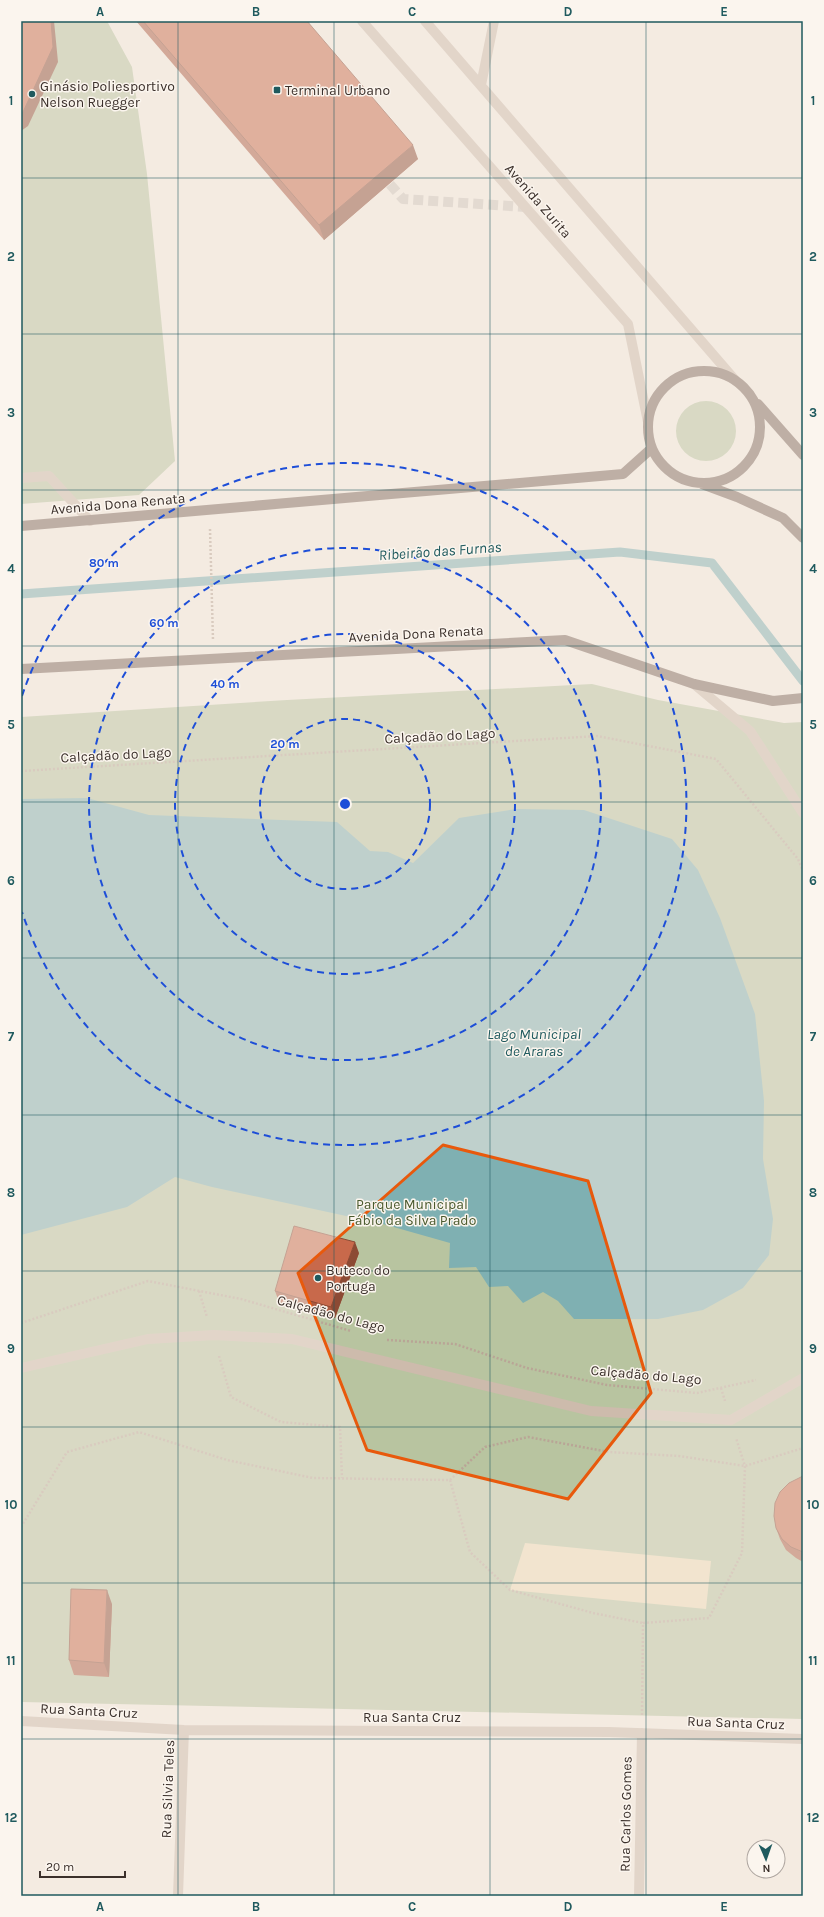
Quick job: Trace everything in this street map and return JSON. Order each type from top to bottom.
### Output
[{"type":"main road","points":[[803,455],[746,389],[735,380],[717,372],[698,371],[679,376],[664,387],[653,403],[648,422],[648,435],[652,448],[659,460],[669,471],[682,478],[737,496],[783,518],[803,538]]},
{"type":"main road","points":[[696,482],[714,482],[730,476],[745,466],[755,451],[760,434],[760,416],[754,400]]},
{"type":"main road","name":"Avenida Dona Renata","points":[[21,526],[623,474],[652,448]]},
{"type":"main road","name":"Avenida Dona Renata","points":[[21,669],[565,640],[694,684],[774,701],[803,698]]},
{"type":"street","name":"Avenida Zurita","points":[[362,21],[628,324],[648,422]]},
{"type":"street","points":[[425,21],[735,380]]},
{"type":"street","points":[[481,85],[494,21]]},
{"type":"street","points":[[21,478],[49,476],[90,520]]},
{"type":"street","points":[[694,684],[750,732],[803,813]]},
{"type":"street","points":[[21,1368],[148,1339],[214,1335],[292,1339],[591,1411],[731,1420],[803,1378]]},
{"type":"street","name":"Rua Santa Cruz","points":[[21,1721],[184,1730],[642,1733],[803,1739]]},
{"type":"street","name":"Rua Silvia Teles","points":[[178,1896],[184,1730]]},
{"type":"street","name":"Rua Carlos Gomes","points":[[639,1896],[642,1733]]},
{"type":"path","points":[[210,542],[214,658]]},
{"type":"path","name":"Calçadão do Lago","points":[[21,771],[596,736],[716,759],[798,859],[803,871]]},
{"type":"path","name":"Calçadão do Lago","points":[[21,1323],[148,1280],[241,1299],[352,1331]]},
{"type":"path","points":[[198,1290],[214,1335],[231,1396],[281,1422],[340,1427],[342,1478]]},
{"type":"path","name":"Calçadão do Lago","points":[[381,1339],[455,1344],[527,1368],[607,1385],[697,1393],[762,1378]]},
{"type":"path","points":[[450,1480],[470,1552],[510,1590],[593,1613],[643,1623],[709,1618],[742,1553],[745,1466],[721,1388]]},
{"type":"path","points":[[21,1527],[67,1452],[139,1432],[227,1460],[313,1478],[450,1480],[485,1447],[528,1437],[609,1452],[679,1456],[745,1466],[803,1448]]},
{"type":"path","points":[[642,1733],[643,1623]]},
{"type":"highlighted area","points":[[443,1145],[588,1181],[651,1393],[568,1499],[367,1450],[298,1273]]},
{"type":"green space","points":[[21,21],[107,21],[132,67],[147,174],[175,461],[139,495],[21,504]]},
{"type":"green space","points":[[706,401],[722,406],[727,410],[731,415],[736,431],[731,447],[727,452],[722,456],[706,461],[690,456],[685,452],[681,447],[676,431],[681,415],[685,410],[690,406]]},
{"type":"green space","name":"Parque Municipal Fábio da Silva Prado","points":[[592,684],[658,700],[784,723],[803,722],[803,1719],[21,1702],[21,717],[287,700]]},
{"type":"sand","points":[[525,1543],[711,1561],[706,1609],[510,1590]]},
{"type":"water","name":"Lago Municipal de Araras","points":[[87,798],[149,815],[337,822],[370,851],[388,852],[413,863],[459,818],[516,809],[584,810],[672,839],[698,870],[720,918],[755,1014],[764,1101],[763,1159],[773,1219],[769,1255],[743,1288],[703,1310],[658,1319],[574,1319],[558,1301],[543,1292],[523,1303],[508,1286],[489,1287],[476,1267],[449,1268],[450,1243],[383,1224],[212,1187],[175,1177],[127,1207],[21,1235],[21,799]]},
{"type":"building","name":"Ginásio Poliesportivo Nelson Ruegger","points":[[21,21],[51,21],[53,47],[23,112],[21,113]]},
{"type":"building","name":"Terminal Urbano","points":[[143,21],[307,21],[413,145],[319,225]]},
{"type":"building","name":"Buteco do Portuga","points":[[294,1226],[355,1242],[331,1307],[275,1291]]},
{"type":"building","points":[[803,1476],[803,1552],[791,1547],[782,1539],[776,1528],[774,1516],[775,1503],[780,1492],[789,1483]]},
{"type":"building","points":[[71,1589],[107,1590],[104,1663],[69,1660]]},
{"type":"waterway","name":"Ribeirão das Furnas","points":[[21,594],[620,552],[712,563],[803,681]]},
{"type":"tunnel","points":[[380,173],[403,199],[525,207]]},
{"type":"place","name":"Terminal Urbano","points":[[277,90]]},
{"type":"place","name":"Ginásio Poliesportivo Nelson Ruegger","points":[[32,94]]},
{"type":"place","name":"Buteco do Portuga","points":[[318,1278]]}]
